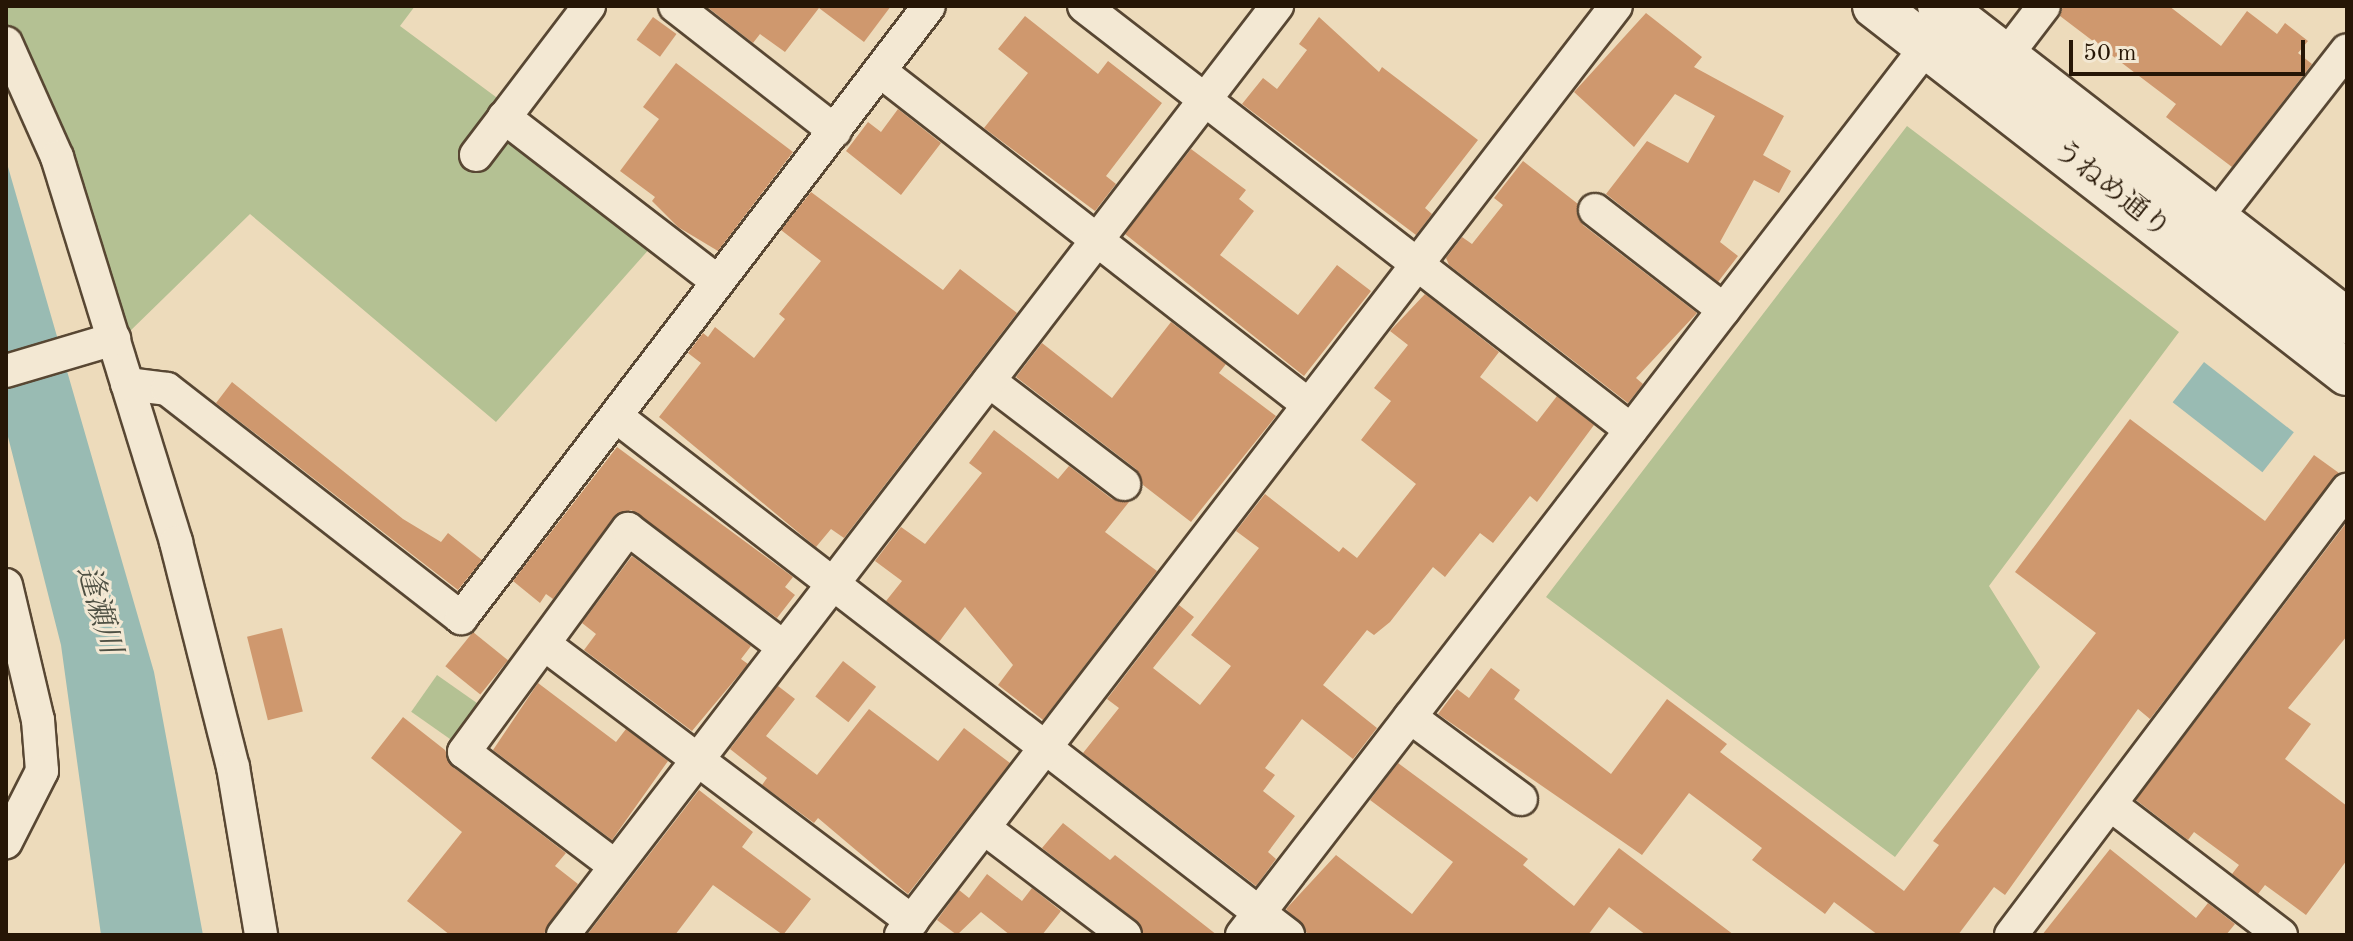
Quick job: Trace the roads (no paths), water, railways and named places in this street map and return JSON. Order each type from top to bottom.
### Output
[{"type":"street","points":[[476,155],[589,6]]},
{"type":"street","points":[[675,6],[835,131]]},
{"type":"street","points":[[127,384],[160,384],[461,618],[929,6]]},
{"type":"street","points":[[1084,6],[1420,260],[1631,430]]},
{"type":"street","points":[[563,935],[830,582],[1277,6]]},
{"type":"street","points":[[544,644],[696,760],[906,928],[1047,747],[1306,403],[1616,6]]},
{"type":"street","name":"うねめ通り","points":[[1875,6],[1933,26],[2005,57],[2347,321]]},
{"type":"street","points":[[2005,57],[2044,6]]},
{"type":"street","points":[[1251,924],[1724,310],[1933,26]]},
{"type":"street","name":"うねめ通り","points":[[1933,26],[2347,373]]},
{"type":"street","points":[[6,43],[54,148],[106,341],[127,384],[233,767],[261,935]]},
{"type":"street","points":[[2215,219],[2347,50]]},
{"type":"street","points":[[880,71],[1306,403]]},
{"type":"street","points":[[504,117],[718,282]]},
{"type":"street","points":[[1595,210],[1724,310]]},
{"type":"street","points":[[6,371],[106,341]]},
{"type":"street","points":[[989,381],[1124,484]]},
{"type":"street","points":[[617,417],[1047,747],[1251,924],[1288,935]]},
{"type":"street","points":[[2011,935],[2347,490]]},
{"type":"street","points":[[615,866],[464,752],[628,529],[782,646]]},
{"type":"street","points":[[6,585],[38,720],[42,771],[6,842]]},
{"type":"street","points":[[1410,717],[1521,799]]},
{"type":"street","points":[[2111,805],[2281,935]]},
{"type":"street","points":[[984,828],[1125,935]]},
{"type":"water","name":"逢瀬川","points":[[6,160],[154,672],[203,935],[101,935],[61,645],[6,429]]},
{"type":"water","points":[[2204,362],[2294,432],[2262,472],[2173,402]]}]
